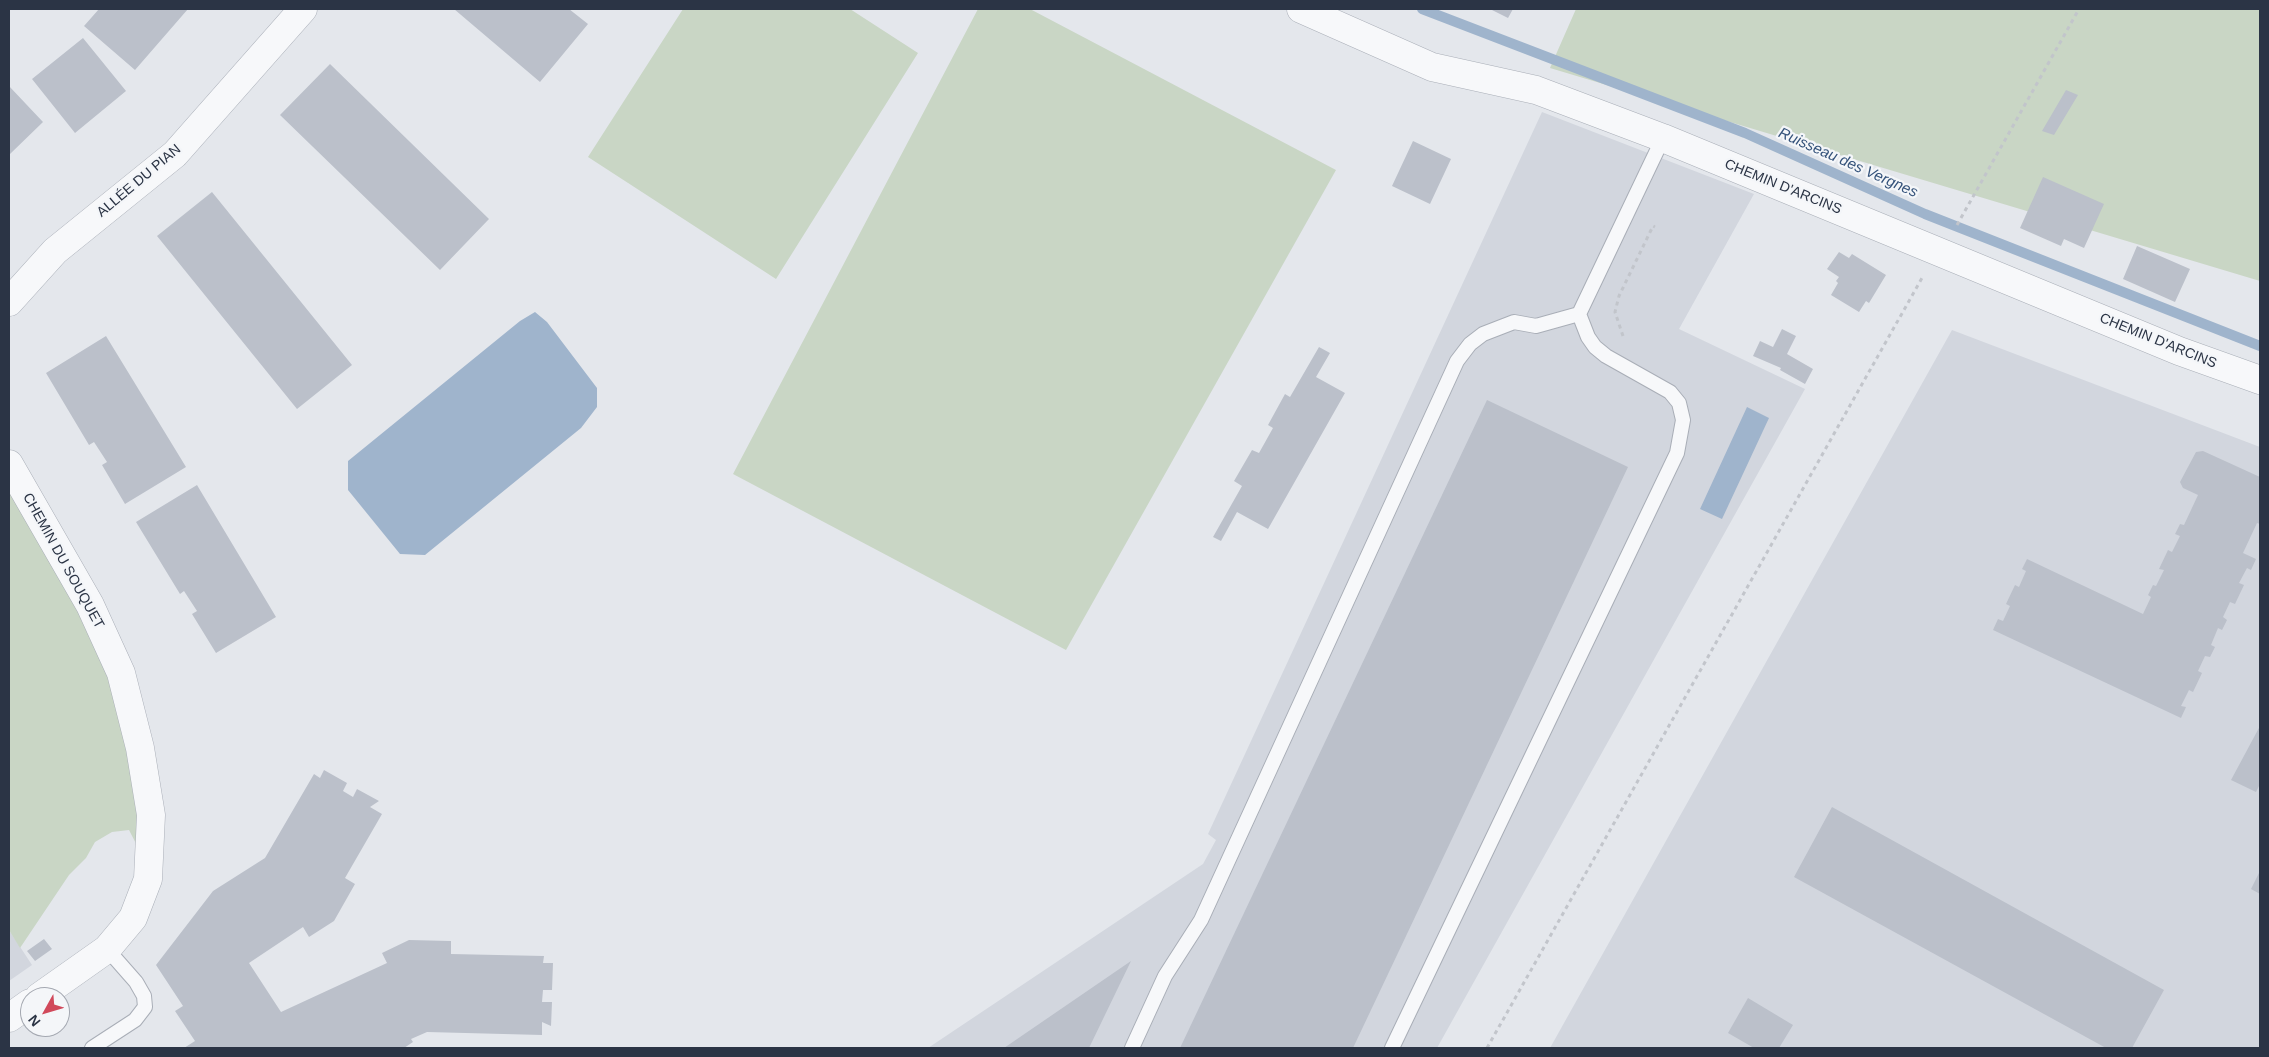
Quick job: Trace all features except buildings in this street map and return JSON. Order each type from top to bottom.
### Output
[{"type":"street","name":"ALLÉE DU PIAN","points":[[9,302],[55,250],[175,154],[303,9]]},
{"type":"street","name":"CHEMIN D'ARCINS","points":[[1302,9],[1432,67],[1536,90],[1947,243],[2179,351],[2260,380]]},
{"type":"street","name":"CHEMIN DU SOUQUET","points":[[9,464],[90,605],[121,673],[140,748],[151,814],[148,880],[133,918],[107,949],[53,987]]},
{"type":"street","points":[[9,1018],[20,1010]]},
{"type":"lane","points":[[1392,1048],[1677,453],[1684,420],[1679,403],[1667,390],[1600,352],[1588,337],[1580,314],[1663,138]]},
{"type":"lane","points":[[1132,1048],[1165,976],[1201,920],[1457,361],[1470,344],[1483,334],[1514,322],[1536,326],[1580,314]]},
{"type":"lane","points":[[92,1048],[135,1020],[145,1008],[144,996],[136,982],[107,949]]},
{"type":"path","points":[[1488,1048],[1927,269],[1947,243],[2079,9]]},
{"type":"path","points":[[1626,340],[1618,324],[1615,312],[1619,296],[1653,226],[1655,227]]},
{"type":"shaded area","points":[[1542,112],[1754,194],[1679,329],[1805,389],[1437,1048],[928,1048],[1203,864],[1216,840],[1208,834]]},
{"type":"shaded area","points":[[1952,330],[2260,447],[2260,1048],[1550,1048]]},
{"type":"shaded area","points":[[9,930],[32,965],[9,981]]},
{"type":"green space","points":[[683,9],[850,9],[918,53],[776,279],[588,157]]},
{"type":"green space","points":[[978,9],[1030,9],[1336,170],[1066,650],[733,474]]},
{"type":"green space","points":[[1576,9],[2260,9],[2260,281],[1550,68]]},
{"type":"green space","points":[[9,487],[94,630],[124,705],[145,861],[129,830],[112,832],[95,842],[86,858],[69,875],[20,948],[9,930]]},
{"type":"water","points":[[535,312],[547,322],[597,388],[597,407],[581,428],[425,555],[400,554],[348,490],[348,461],[520,321]]},
{"type":"water","points":[[1747,407],[1769,418],[1722,519],[1700,509]]},
{"type":"waterway","name":"Ruisseau des Vergnes","points":[[1422,9],[1745,133],[1925,214],[2260,346]]}]
